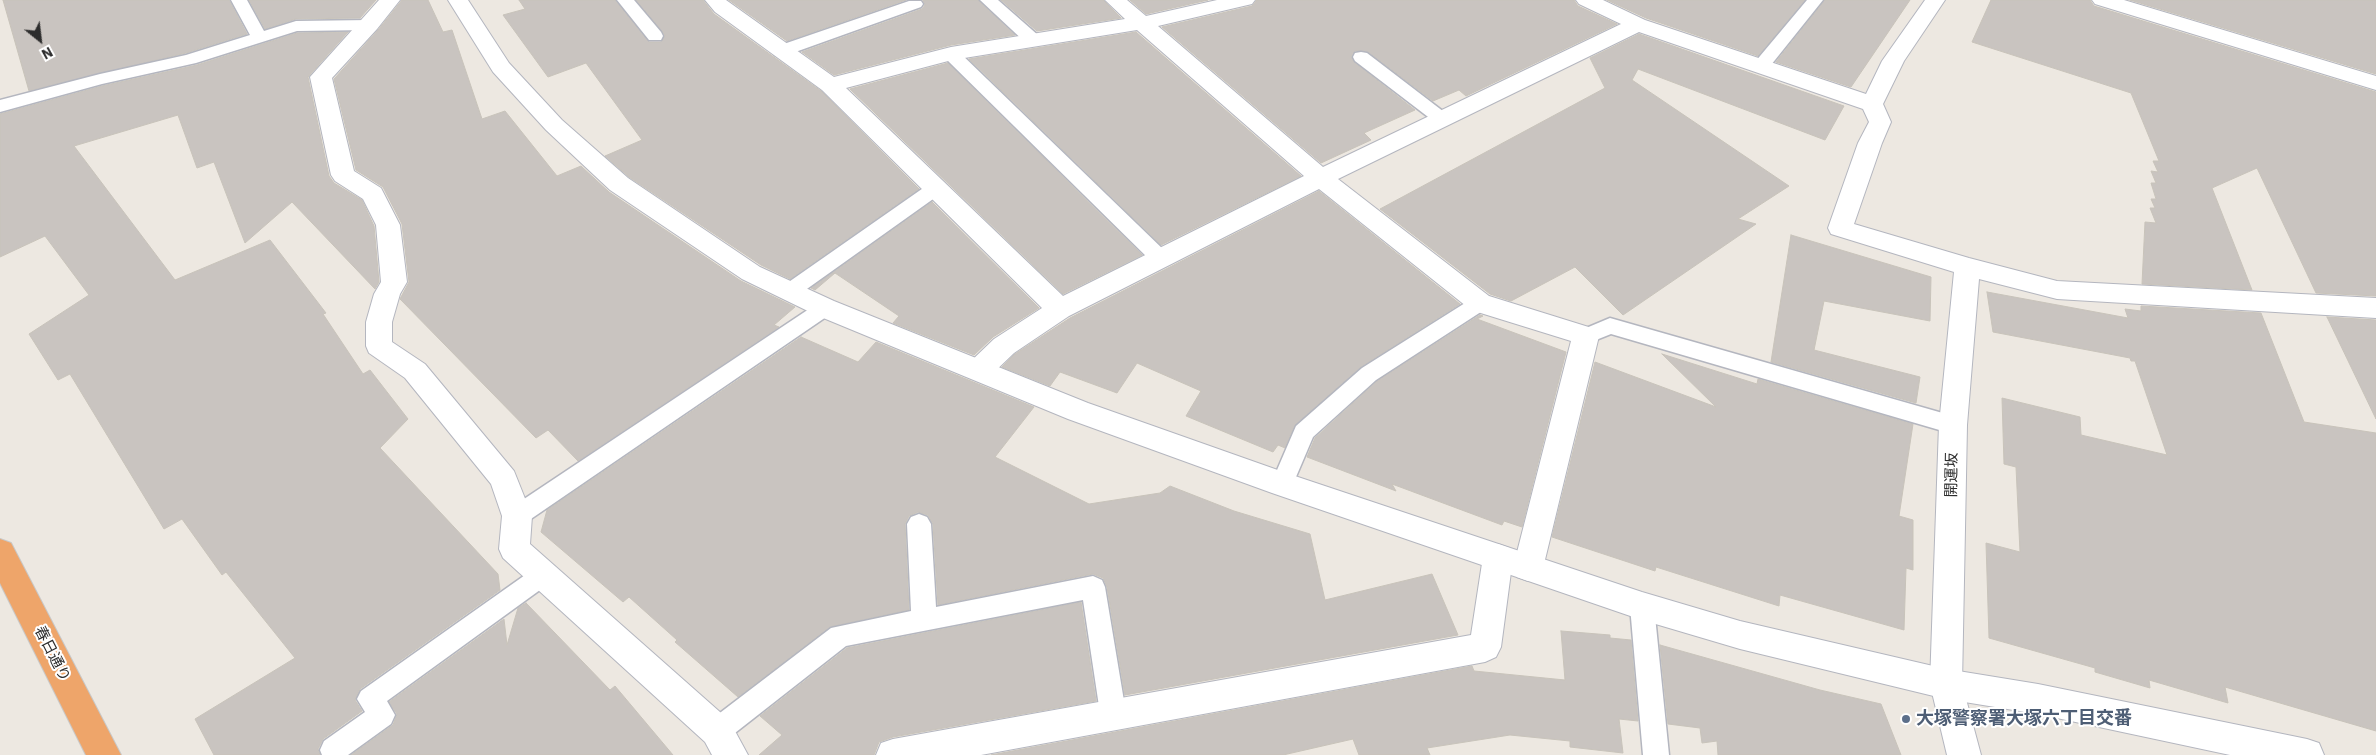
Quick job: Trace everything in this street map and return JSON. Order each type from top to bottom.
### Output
[{"type":"highway","name":"春日通り","points":[[0,552],[104,755]]},
{"type":"street","points":[[390,0],[370,25],[321,77],[343,175],[372,194],[388,225],[394,282],[387,294],[379,322],[379,346],[415,371],[504,479],[518,516],[514,549],[717,731],[731,755]]},
{"type":"street","points":[[458,0],[501,67],[554,124],[619,184],[751,273],[825,308],[1078,411],[1282,484],[1642,606],[1740,635],[1946,684],[2038,699],[2307,755]]},
{"type":"street","points":[[715,0],[722,8],[830,85],[1060,309]]},
{"type":"street","points":[[1116,0],[1140,23],[1321,178],[1480,303],[1586,336],[1528,568]]},
{"type":"street","points":[[830,85],[952,54],[1140,23],[1245,0]]},
{"type":"street","points":[[1872,104],[1893,61],[1935,0]]},
{"type":"street","points":[[2102,0],[2376,83]]},
{"type":"street","points":[[1594,1],[1638,24],[1872,104],[1880,122],[1870,142],[1840,228],[1967,267],[2057,290],[2376,308]]},
{"type":"street","points":[[979,370],[1004,346],[1060,309],[1321,178],[1638,24]]},
{"type":"street","name":"開運坂","points":[[1964,755],[1946,684],[1953,425],[1967,267]]},
{"type":"street","points":[[893,755],[1113,713],[1485,647],[1498,557]]},
{"type":"lane","points":[[239,0],[259,37]]},
{"type":"lane","points":[[625,0],[655,36]]},
{"type":"lane","points":[[988,0],[1033,40]]},
{"type":"lane","points":[[1761,66],[1815,0]]},
{"type":"lane","points":[[781,51],[915,4]]},
{"type":"lane","points":[[0,106],[100,79],[190,59],[296,26],[370,25]]},
{"type":"lane","points":[[952,54],[1160,258]]},
{"type":"lane","points":[[1361,57],[1442,119]]},
{"type":"lane","points":[[790,291],[936,188]]},
{"type":"lane","points":[[1282,484],[1304,432],[1369,374],[1480,303]]},
{"type":"lane","points":[[518,516],[825,308]]},
{"type":"lane","points":[[1586,336],[1610,326],[1953,425]]},
{"type":"lane","points":[[919,524],[924,620]]},
{"type":"lane","points":[[333,750],[382,715],[370,699],[543,575]]},
{"type":"lane","points":[[717,731],[840,636],[1093,586],[1113,713]]},
{"type":"lane","points":[[1642,606],[1656,755]]},
{"type":"building","points":[[3,0],[229,0],[247,34],[186,53],[29,91]]},
{"type":"building","points":[[249,0],[376,0],[360,18],[296,19],[265,29]]},
{"type":"building","points":[[402,0],[428,0],[443,32],[452,30],[482,119],[505,111],[557,176],[581,166],[609,192],[741,281],[795,307],[774,325],[779,327],[578,461],[548,430],[536,438],[400,299],[409,282],[402,224],[383,187],[356,170],[334,79]]},
{"type":"building","points":[[519,0],[615,0],[649,42],[661,42],[665,35],[636,0],[703,0],[714,14],[821,91],[919,189],[790,279],[761,265],[629,177],[605,156],[642,140],[586,63],[548,77],[503,15],[525,9]]},
{"type":"building","points":[[729,0],[906,0],[787,41]]},
{"type":"building","points":[[923,0],[978,0],[1015,35],[951,45],[834,75],[802,52],[922,9],[925,5]]},
{"type":"building","points":[[1001,0],[1103,0],[1121,18],[1037,31]]},
{"type":"building","points":[[1130,0],[1208,0],[1146,14]]},
{"type":"building","points":[[1257,0],[1574,0],[1578,6],[1617,24],[1466,96],[1459,90],[1433,101],[1368,52],[1355,51],[1351,56],[1354,62],[1415,110],[1364,133],[1371,140],[1321,163],[1162,27],[1252,6]]},
{"type":"building","points":[[1607,0],[1805,0],[1758,56],[1646,18]]},
{"type":"building","points":[[1825,0],[1910,0],[1851,87],[1776,62]]},
{"type":"building","points":[[1991,0],[2090,0],[2094,6],[2376,92],[2376,296],[2316,293],[2257,168],[2212,188],[2252,290],[2142,284],[2145,222],[2156,223],[2150,208],[2155,208],[2151,199],[2156,199],[2151,183],[2156,183],[2151,171],[2158,172],[2153,161],[2159,161],[2131,93],[1972,42]]},
{"type":"building","points":[[2130,0],[2376,0],[2376,74]]},
{"type":"building","points":[[348,32],[308,77],[329,176],[334,183],[362,200],[374,226],[379,282],[375,289],[292,202],[245,243],[214,162],[197,168],[178,115],[74,146],[175,280],[270,240],[326,313],[323,314],[363,374],[370,370],[408,419],[380,448],[498,574],[500,590],[360,689],[355,700],[362,711],[323,739],[318,749],[320,755],[214,755],[195,719],[295,658],[226,572],[222,575],[182,519],[164,529],[70,374],[58,380],[29,334],[89,295],[45,236],[0,257],[0,114],[102,86],[197,65],[297,33]]},
{"type":"building","points":[[1136,32],[1301,176],[1161,245],[969,59]]},
{"type":"building","points":[[1639,34],[1844,106],[1825,140],[1638,69],[1632,80],[1789,186],[1738,219],[1756,224],[1623,315],[1575,267],[1511,301],[1490,294],[1380,209],[1605,88],[1590,58]]},
{"type":"building","points":[[948,63],[1142,255],[1063,294],[850,89]]},
{"type":"building","points":[[1319,191],[1460,304],[1361,367],[1295,425],[1285,448],[1278,445],[1273,452],[1186,416],[1201,391],[1137,363],[1117,393],[1060,372],[1050,386],[1002,367],[1015,354],[1070,318]]},
{"type":"building","points":[[932,202],[1039,308],[993,337],[974,355],[893,323],[899,316],[835,273],[815,290],[811,288]]},
{"type":"building","points":[[1791,235],[1931,277],[1930,321],[1824,301],[1814,350],[1920,377],[1916,403],[1771,362]]},
{"type":"building","points":[[1987,292],[2128,318],[2125,309],[2141,311],[2141,306],[2261,313],[2304,422],[2376,433],[2376,731],[2225,687],[2228,703],[2149,680],[2150,688],[2095,672],[2095,668],[1989,638],[1986,543],[2020,552],[2016,467],[2004,464],[2002,398],[2080,417],[2081,435],[2167,455],[2135,361],[2131,361],[2130,358],[1993,332]]},
{"type":"building","points":[[1480,315],[1483,316],[1477,319],[1566,352],[1522,527],[1504,521],[1502,525],[1392,484],[1396,491],[1307,457],[1315,438],[1377,381]]},
{"type":"building","points":[[2327,317],[2376,320],[2376,419]]},
{"type":"building","points":[[801,337],[858,362],[876,342],[1034,407],[995,457],[1089,504],[1160,493],[1170,486],[1234,511],[1310,534],[1325,600],[1432,574],[1458,635],[1125,695],[1107,587],[1103,578],[1093,574],[938,605],[933,524],[928,515],[918,512],[909,516],[905,524],[909,610],[830,627],[738,697],[675,642],[677,640],[629,597],[623,602],[541,532],[547,510]]},
{"type":"building","points":[[1662,354],[1757,384],[1758,379],[1913,424],[1899,516],[1913,520],[1913,570],[1906,568],[1904,630],[1780,595],[1779,606],[1656,567],[1655,571],[1552,537],[1595,362],[1716,407]]},
{"type":"building","points":[[1081,602],[1096,701],[893,737],[879,742],[874,755],[759,755],[782,735],[760,716],[847,648]]},
{"type":"building","points":[[526,603],[610,690],[615,686],[673,755],[351,755],[393,725],[397,714],[389,702],[504,619],[507,645],[518,608]]},
{"type":"building","points":[[1561,631],[1610,635],[1610,638],[1631,640],[1638,721],[1619,719],[1623,753],[1570,747],[1570,741],[1510,735],[1427,748],[1430,755],[1359,755],[1353,739],[1283,755],[991,755],[1472,666],[1474,671],[1565,680]]},
{"type":"building","points":[[1660,645],[1820,690],[1881,704],[1901,755],[1718,755],[1717,741],[1702,743],[1700,728],[1668,724]]},
{"type":"place","name":"大塚警察署大塚六丁目交番","points":[[1906,719]]}]
